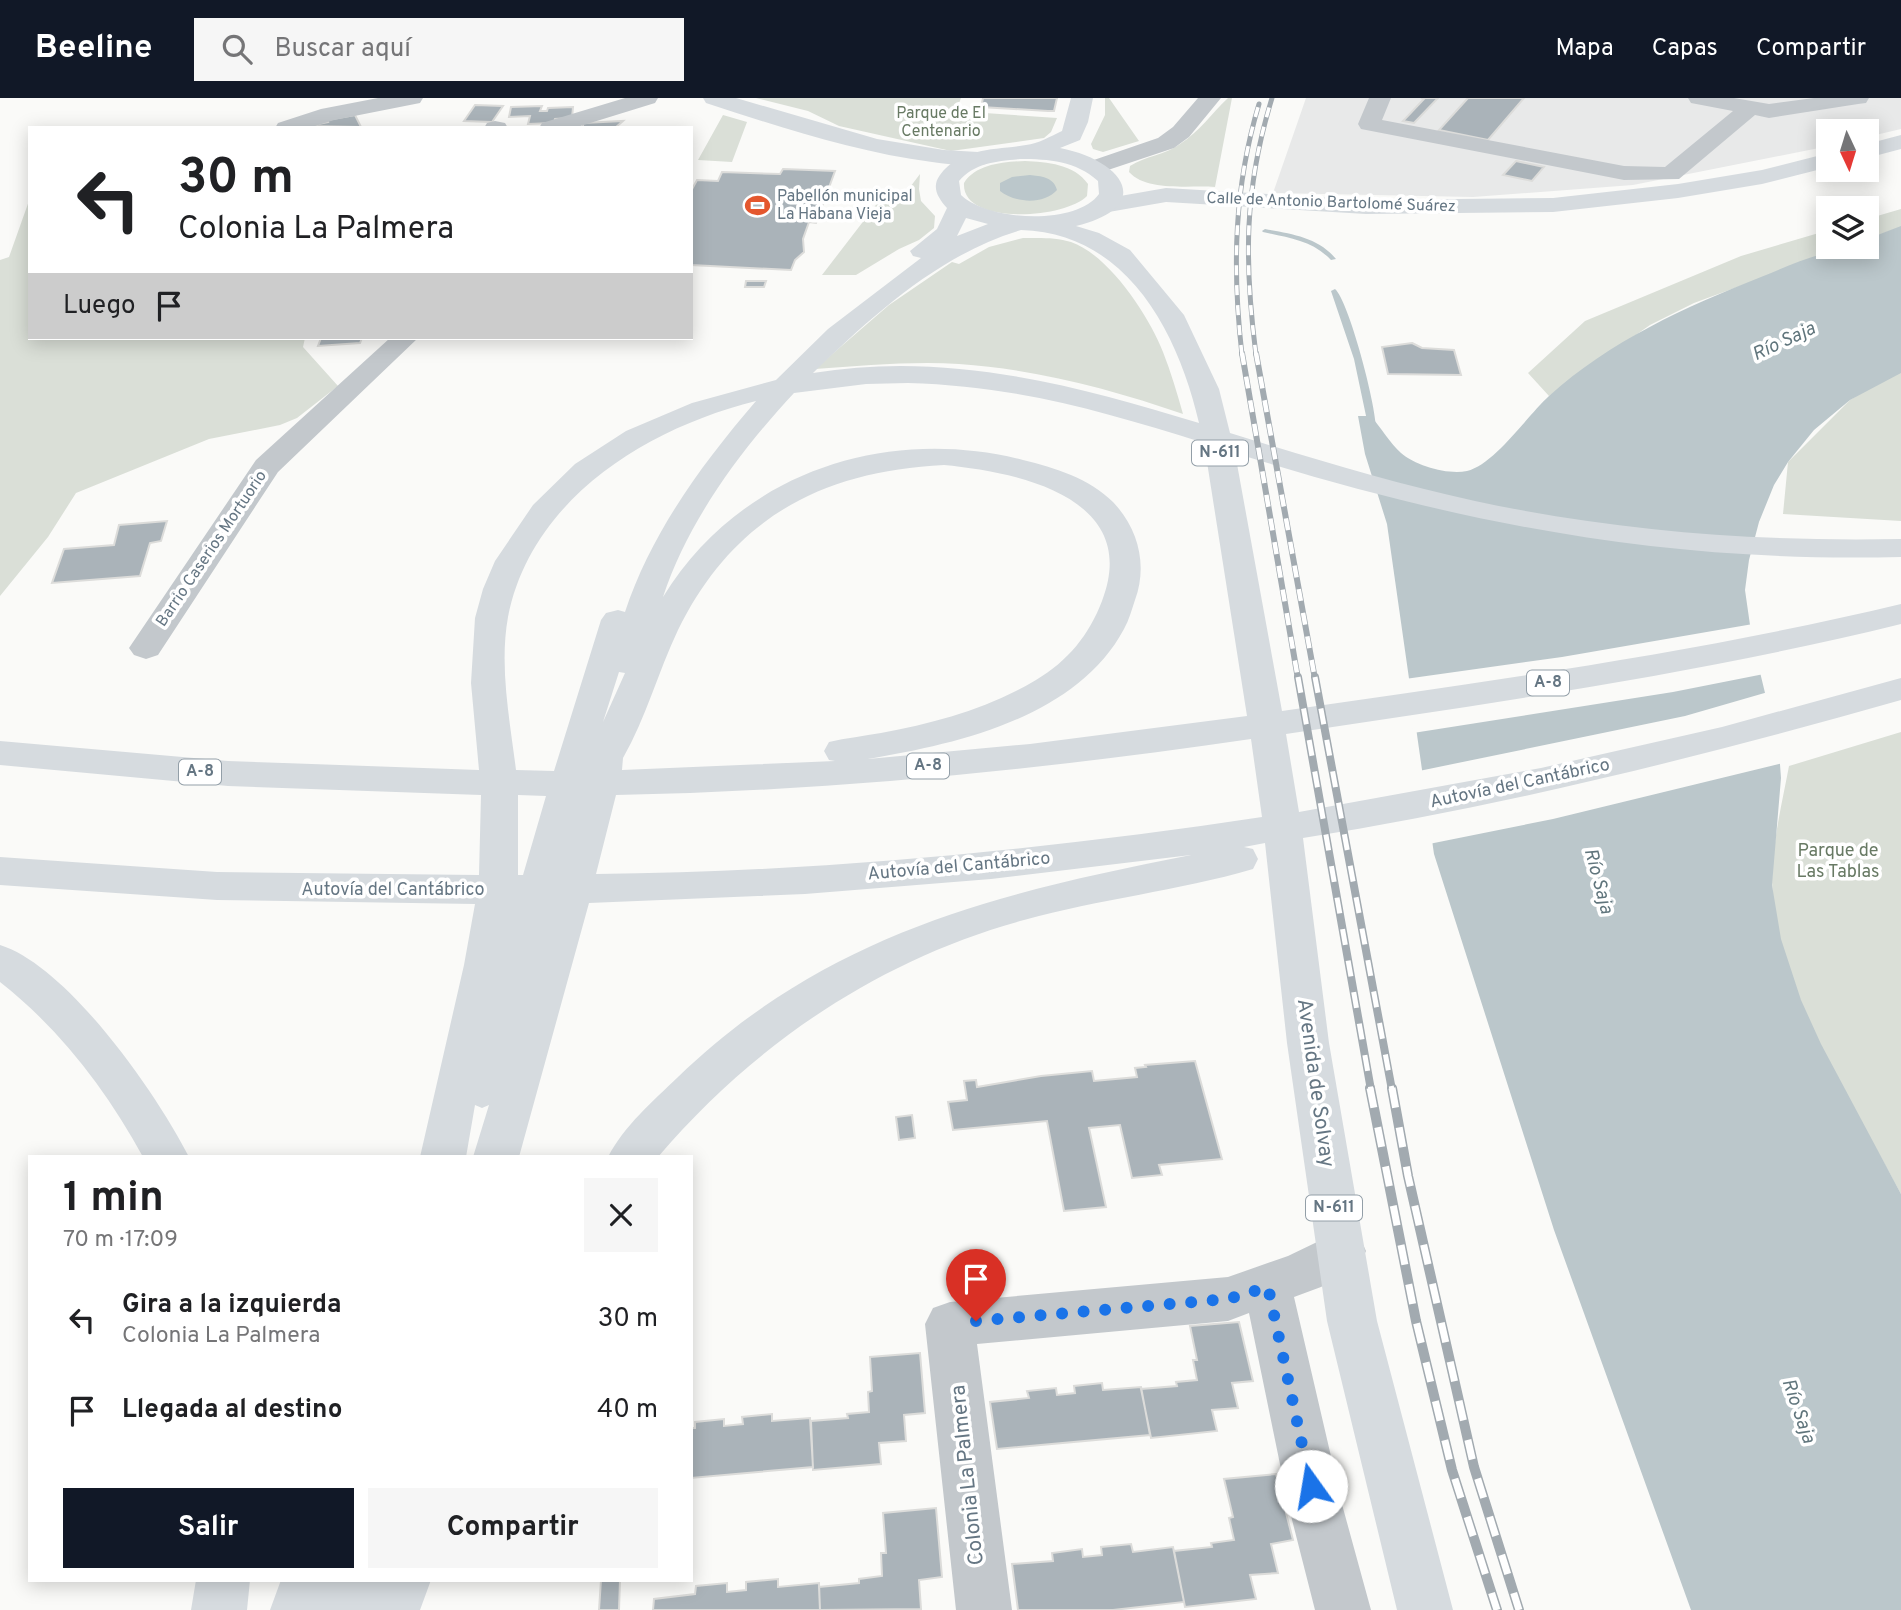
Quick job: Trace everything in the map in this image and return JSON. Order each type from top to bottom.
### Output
[{"type":"main road","points":[[714,98],[807,128],[904,152],[978,159],[1031,152],[1072,135]]},
{"type":"main road","points":[[1072,135],[1082,98]]},
{"type":"main road","points":[[1072,135],[1077,139],[1077,150],[1112,192],[1099,208]]},
{"type":"main road","points":[[1880,148],[1901,142]]},
{"type":"main road","points":[[904,152],[955,191]]},
{"type":"main road","name":"Calle de Antonio Bartolomé Suárez","points":[[1031,152],[1096,170],[1166,195],[1366,207],[1499,208],[1605,201],[1762,177],[1816,163]]},
{"type":"main road","points":[[459,1155],[474,1118],[611,638],[641,561],[668,507],[719,433],[779,365],[869,288],[947,233],[961,167],[978,159]]},
{"type":"main road","name":"N-611","points":[[955,191],[985,217],[1028,223],[1090,238],[1121,255]]},
{"type":"main road","name":"Calle de Antonio Bartolomé Suárez","points":[[1099,208],[1166,195]]},
{"type":"main road","name":"N-611","points":[[1028,223],[1066,220],[1099,208],[1105,233],[1121,255]]},
{"type":"main road","points":[[497,1155],[552,968],[607,755],[623,678],[653,580],[678,531],[738,442],[797,373],[882,298],[967,241],[1028,223]]},
{"type":"main road","name":"Avenida de Solvay","points":[[1121,255],[1147,281],[1166,307],[1190,351],[1205,389],[1222,459],[1256,676],[1279,799],[1325,1165],[1352,1321],[1425,1610]]},
{"type":"main road","points":[[443,1155],[482,982],[501,847],[497,751],[489,677],[490,635],[496,597],[518,543],[535,519],[584,473],[646,433],[691,413],[743,397],[806,383],[846,378],[912,375],[993,380],[1076,396],[1374,485],[1525,520],[1710,544],[1798,548],[1901,548]]},
{"type":"main road","points":[[607,755],[665,626],[700,566],[742,522],[792,489],[859,466],[891,460],[953,456],[985,460],[1014,465],[1074,489],[1108,516],[1118,532],[1125,554],[1126,578],[1121,603],[1110,626],[1090,653],[1066,674],[1020,705],[975,723],[885,744],[664,773]]},
{"type":"main road","name":"A-8","points":[[0,753],[198,772],[401,782],[910,768],[1192,736],[1686,661],[1901,614]]},
{"type":"main road","points":[[633,1155],[673,1108],[717,1067],[768,1026],[853,972],[950,928],[1214,852],[1413,821],[1542,790],[1901,689]]},
{"type":"main road","name":"Autovía del Cantábrico","points":[[0,871],[197,885],[397,890],[701,886],[1214,852]]},
{"type":"main road","points":[[0,960],[21,975],[68,1021],[119,1079],[165,1155]]},
{"type":"main road","points":[[219,1610],[223,1582]]},
{"type":"main road","points":[[298,1610],[308,1582]]},
{"type":"main road","points":[[352,1610],[360,1582]]},
{"type":"main road","points":[[392,1610],[403,1582]]},
{"type":"street","points":[[292,126],[329,114],[412,98]]},
{"type":"street","points":[[557,126],[648,98]]},
{"type":"street","points":[[635,126],[660,98]]},
{"type":"street","points":[[1096,170],[1166,143],[1181,132],[1210,98]]},
{"type":"street","points":[[1380,98],[1369,124],[1646,175],[1671,174],[1751,107]]},
{"type":"street","points":[[1699,98],[1769,111],[1858,98]]},
{"type":"street","name":"Barrio Caserios Mortuorio","points":[[146,648],[267,466],[403,340]]},
{"type":"street","name":"Colonia La Palmera","points":[[984,1610],[950,1324],[1228,1299],[1304,1272],[1342,1251]]},
{"type":"street","points":[[1268,1287],[1316,1508],[1343,1610]]},
{"type":"shaded area","points":[[1306,98],[1901,98],[1901,129],[1880,134],[1880,119],[1816,119],[1816,149],[1633,185],[1473,197],[1273,193]]},
{"type":"green space","name":"Parque de El Centenario","points":[[756,98],[961,98],[958,106],[970,112],[1057,118],[1051,132],[1044,138],[951,151],[839,126],[808,111]]},
{"type":"green space","points":[[1105,98],[1109,98],[1139,141],[1103,152],[1093,149],[1091,144],[1105,115]]},
{"type":"green space","points":[[1228,98],[1232,98],[1215,187],[1158,185],[1137,178],[1129,172],[1130,166],[1168,151],[1187,139]]},
{"type":"green space","points":[[723,115],[747,122],[732,162],[698,160]]},
{"type":"green space","points":[[999,163],[1051,163],[1068,168],[1088,184],[1087,196],[1058,210],[1016,214],[996,212],[979,206],[968,197],[964,183],[976,172]]},
{"type":"green space","points":[[920,174],[921,201],[935,216],[934,228],[919,240],[856,275],[822,275],[882,197],[901,199]]},
{"type":"green space","points":[[28,204],[28,340],[305,340],[303,347],[338,386],[297,418],[280,425],[209,439],[76,493],[48,537],[0,596],[0,260],[9,257]]},
{"type":"green space","points":[[1901,209],[1901,227],[1879,235],[1879,215]]},
{"type":"green space","points":[[1816,234],[1816,258],[1694,303],[1650,325],[1549,396],[1528,373],[1585,321],[1741,256]]},
{"type":"green space","points":[[1023,238],[1071,242],[1085,249],[1113,273],[1138,305],[1157,337],[1183,414],[1128,396],[1016,370],[923,363],[815,369],[889,305],[952,262],[959,264],[989,247]]},
{"type":"green space","points":[[1901,368],[1901,521],[1783,514],[1788,462],[1850,400]]},
{"type":"green space","name":"Parque de Las Tablas","points":[[1901,732],[1901,1194],[1840,1083],[1801,1002],[1786,961],[1776,921],[1772,867],[1789,766]]},
{"type":"water","points":[[1030,175],[1050,180],[1057,190],[1045,198],[1029,201],[1013,198],[1000,191],[1000,183],[1012,177]]},
{"type":"water","name":"Río Saja","points":[[1901,226],[1901,373],[1850,400],[1814,430],[1788,462],[1774,485],[1759,522],[1749,560],[1745,590],[1752,639],[1779,751],[1781,778],[1772,885],[1781,939],[1801,1000],[1821,1044],[1901,1194],[1901,1610],[1691,1610],[1554,1230],[1434,854],[1387,524],[1365,454],[1358,416],[1371,416],[1407,458],[1442,470],[1467,471],[1489,459],[1549,396],[1573,376],[1597,358],[1649,327],[1733,288],[1813,257],[1879,259],[1879,234]]},
{"type":"pier","points":[[1753,624],[1764,674],[1673,692],[1413,733],[1405,679],[1562,657]]},
{"type":"pier","points":[[1768,692],[1783,763],[1553,819],[1429,844],[1419,771],[1685,716]]},
{"type":"building","points":[[983,98],[1057,98],[1054,111],[1048,111],[981,107]]},
{"type":"building","points":[[1421,98],[1438,98],[1414,123],[1403,121],[1424,99]]},
{"type":"building","points":[[1468,98],[1524,98],[1488,140],[1439,130]]},
{"type":"building","points":[[475,105],[503,106],[492,122],[464,121]]},
{"type":"building","points":[[542,106],[540,111],[573,107],[572,118],[555,119],[554,123],[528,124],[530,116],[509,117],[511,107]]},
{"type":"building","points":[[355,115],[360,126],[309,126],[328,122],[327,120]]},
{"type":"building","points":[[623,121],[617,126],[583,126],[583,123]]},
{"type":"building","points":[[1516,161],[1544,167],[1532,181],[1503,175]]},
{"type":"building","name":"Pabellón municipal La Habana Vieja","points":[[783,169],[835,171],[816,223],[809,222],[803,239],[804,252],[795,260],[791,270],[693,265],[693,187],[697,180],[718,181],[722,172],[780,174]]},
{"type":"building","points":[[746,281],[766,281],[764,287],[745,287]]},
{"type":"building","points":[[320,340],[361,340],[360,343],[318,346]]},
{"type":"building","points":[[1412,343],[1422,348],[1454,350],[1461,375],[1388,374],[1382,347]]},
{"type":"building","points":[[167,521],[161,541],[150,543],[140,576],[52,583],[64,549],[114,545],[119,525]]},
{"type":"building","points":[[1195,1061],[1222,1159],[1159,1165],[1162,1175],[1132,1178],[1120,1125],[1089,1128],[1106,1207],[1064,1211],[1047,1121],[953,1130],[948,1102],[967,1100],[964,1081],[976,1080],[977,1087],[1092,1071],[1094,1081],[1137,1077],[1135,1068],[1146,1067],[1145,1065]]},
{"type":"building","points":[[912,1115],[915,1138],[899,1140],[896,1117]]},
{"type":"building","points":[[1239,1322],[1253,1381],[1232,1383],[1238,1408],[1212,1410],[1217,1431],[1151,1438],[1141,1389],[1177,1386],[1176,1382],[1197,1380],[1193,1360],[1197,1360],[1190,1326]]},
{"type":"building","points":[[920,1353],[925,1413],[904,1415],[906,1441],[879,1443],[881,1464],[813,1470],[811,1421],[848,1418],[847,1414],[869,1412],[868,1392],[872,1391],[870,1357]]},
{"type":"building","points":[[1102,1383],[1103,1390],[1141,1387],[1150,1435],[997,1449],[990,1402],[1029,1398],[1027,1391],[1056,1388],[1057,1395],[1075,1393],[1074,1386]]},
{"type":"building","points":[[772,1414],[772,1421],[810,1418],[813,1467],[693,1478],[695,1422],[724,1419],[724,1426],[743,1424],[742,1417]]},
{"type":"building","points":[[1276,1474],[1293,1540],[1271,1544],[1278,1573],[1250,1575],[1256,1599],[1185,1607],[1174,1551],[1212,1547],[1211,1543],[1234,1540],[1229,1518],[1233,1517],[1224,1479]]},
{"type":"building","points":[[936,1508],[942,1577],[919,1580],[921,1609],[820,1610],[819,1587],[859,1583],[859,1579],[882,1576],[881,1553],[886,1553],[883,1513]]},
{"type":"building","points":[[1131,1544],[1133,1552],[1173,1547],[1184,1602],[1113,1610],[1018,1610],[1012,1564],[1053,1561],[1052,1553],[1082,1549],[1083,1557],[1102,1555],[1101,1547]]},
{"type":"building","points":[[778,1579],[778,1587],[819,1583],[820,1610],[653,1610],[654,1599],[695,1594],[696,1586],[727,1583],[727,1592],[746,1590],[746,1582]]},
{"type":"building","points":[[601,1582],[620,1582],[619,1610],[599,1610]]},
{"type":"waterway","points":[[1265,231],[1311,242],[1333,259]]},
{"type":"waterway","points":[[1335,291],[1358,359],[1373,430]]},
{"type":"railway","points":[[1256,355],[1248,256],[1249,225],[1256,163],[1272,98]]},
{"type":"railway","points":[[1242,355],[1237,291],[1237,228],[1244,166],[1259,104]]},
{"type":"railway","points":[[1242,353],[1298,679]]},
{"type":"railway","points":[[1256,353],[1315,679]]},
{"type":"railway","points":[[1298,677],[1371,1090]]},
{"type":"railway","points":[[1315,677],[1392,1090]]},
{"type":"railway","points":[[1370,1088],[1416,1321],[1452,1470],[1497,1610]]},
{"type":"railway","points":[[1392,1088],[1408,1176],[1474,1467],[1519,1610]]},
{"type":"place","name":"Pabellón municipal La Habana Vieja","points":[[757,206]]},
{"type":"route","points":[[976,1321],[1228,1299],[1268,1287],[1311,1486]]}]
